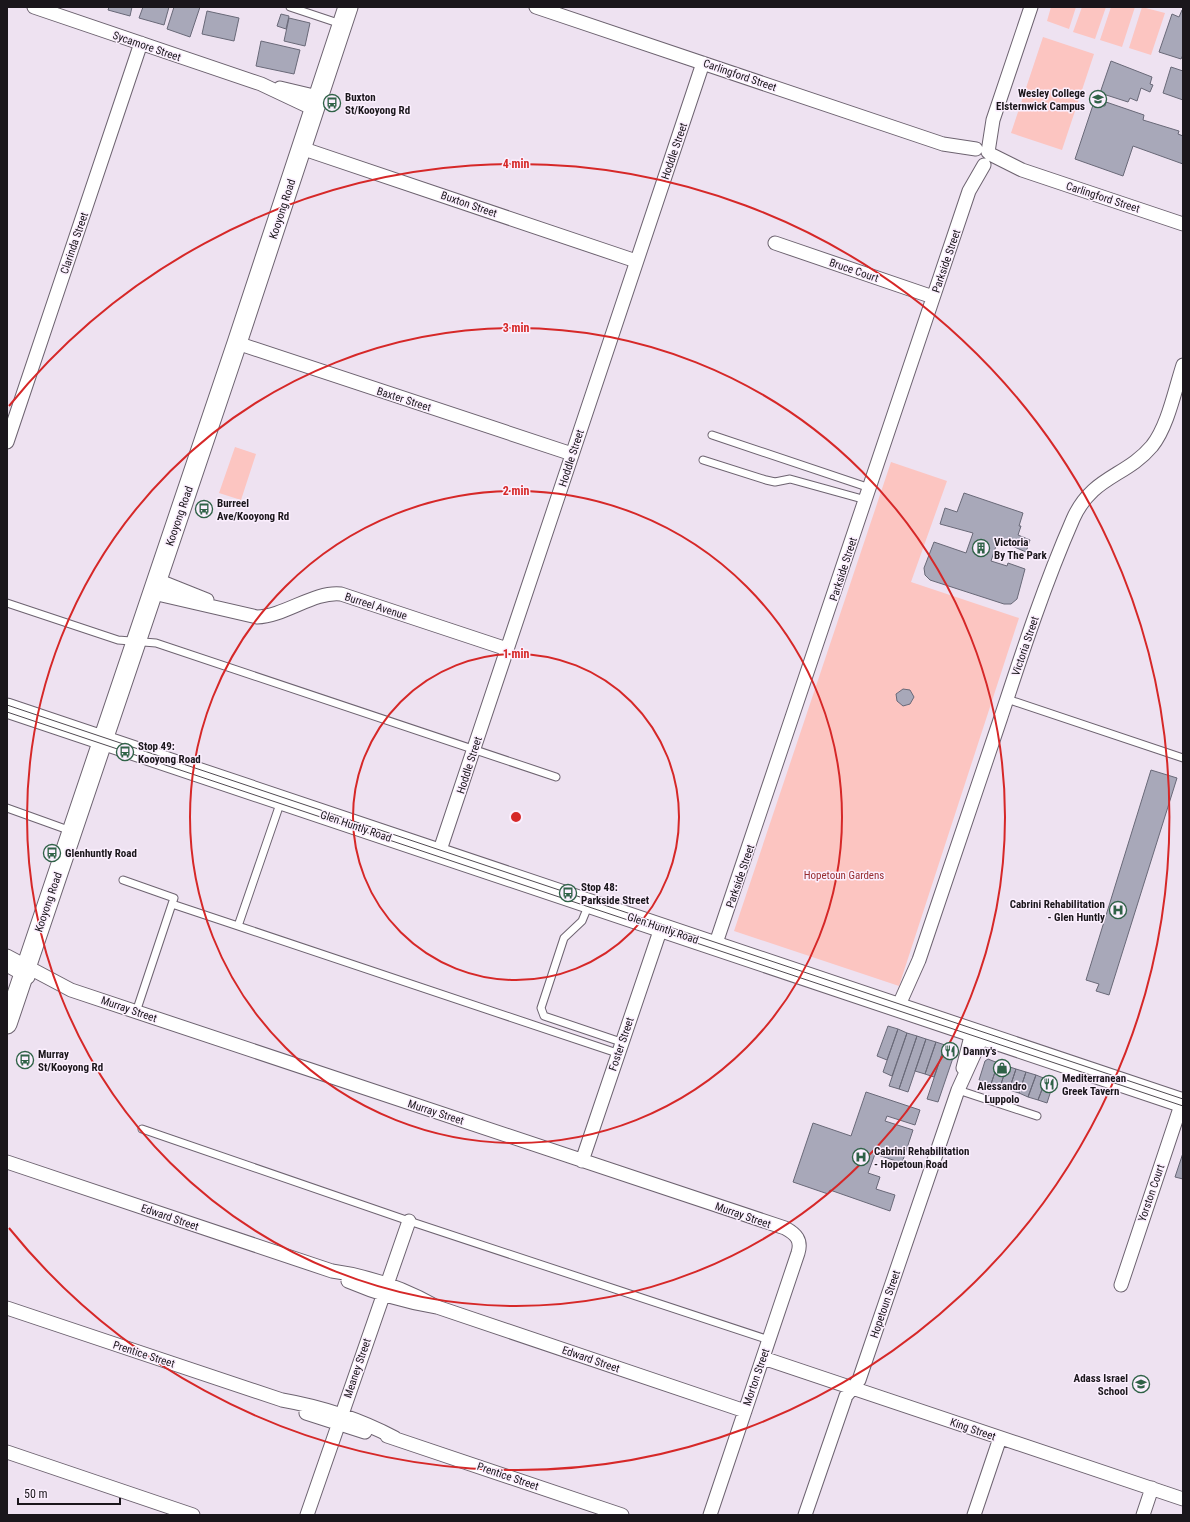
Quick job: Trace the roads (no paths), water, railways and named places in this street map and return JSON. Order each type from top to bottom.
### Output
[{"type":"street","name":"Sycamore Street","points":[[34,7],[316,103]]},
{"type":"street","name":"Kooyong Road","points":[[7,1024],[104,741],[348,7]]},
{"type":"street","name":"Carlingford Street","points":[[536,7],[1183,224]]},
{"type":"street","name":"Parkside Street","points":[[715,946],[1031,7]]},
{"type":"street","name":"Clarinda Street","points":[[7,442],[141,44]]},
{"type":"street","name":"Hoddle Street","points":[[439,853],[703,63]]},
{"type":"street","name":"Buxton Street","points":[[301,148],[636,261]]},
{"type":"street","name":"Bruce Court","points":[[776,242],[934,297]]},
{"type":"street","name":"Baxter Street","points":[[237,343],[572,454]]},
{"type":"street","name":"Victoria Street","points":[[904,1009],[919,960],[1028,636],[1074,518],[1091,492],[1101,483],[1135,462],[1153,445],[1164,423],[1183,365]]},
{"type":"street","name":"Burreel Avenue","points":[[155,586],[184,601],[221,607],[248,615],[264,617],[325,596],[341,594],[507,649]]},
{"type":"street","name":"Glen Huntly Road","points":[[7,708],[977,1034],[1183,1101]]},
{"type":"street","name":"Foster Street","points":[[582,1160],[660,928]]},
{"type":"street","name":"Murray Street","points":[[7,956],[25,970],[35,982],[71,990],[582,1160],[784,1228],[798,1238]]},
{"type":"street","name":"Murray Street","points":[[7,966],[25,970]]},
{"type":"street","name":"Hopetoun Street","points":[[805,1515],[845,1400],[859,1380],[977,1034]]},
{"type":"street","name":"Yorston Court","points":[[1120,1284],[1183,1101]]},
{"type":"street","name":"Edward Street","points":[[7,1162],[332,1272],[348,1281],[417,1296],[437,1307],[745,1411]]},
{"type":"street","name":"Meaney Street","points":[[307,1515],[409,1221]]},
{"type":"street","name":"Morton Street","points":[[710,1515],[800,1248],[798,1238]]},
{"type":"street","name":"Prentice Street","points":[[7,1308],[282,1400],[309,1405],[340,1419],[622,1515]]},
{"type":"street","name":"King Street","points":[[763,1358],[1183,1498]]},
{"type":"street","points":[[974,1515],[1000,1438]]},
{"type":"street","points":[[7,1452],[193,1515]]},
{"type":"street","points":[[1143,1515],[1152,1488]]},
{"type":"lane","points":[[290,7],[342,25]]},
{"type":"lane","points":[[712,435],[868,494]]},
{"type":"lane","points":[[703,460],[775,482],[790,479],[868,494]]},
{"type":"lane","points":[[7,603],[118,640],[156,643],[556,777]]},
{"type":"lane","points":[[1007,700],[1183,758]]},
{"type":"lane","points":[[238,926],[281,800]]},
{"type":"lane","points":[[7,808],[73,832]]},
{"type":"lane","points":[[123,880],[174,898],[136,1012]]},
{"type":"lane","points":[[172,904],[619,1048]]},
{"type":"lane","points":[[590,904],[582,921],[564,938],[541,1008],[544,1016],[619,1048]]},
{"type":"lane","points":[[958,1090],[1037,1116]]},
{"type":"lane","points":[[142,1129],[409,1221],[769,1340]]},
{"type":"tram line","points":[[7,705],[1183,1099]]},
{"type":"tram line","points":[[7,712],[1183,1106]]},
{"type":"place","name":"Wesley College Elsternwick Campus","points":[[1098,99]]},
{"type":"place","name":"Buxton St/Kooyong Rd","points":[[332,103]]},
{"type":"place","name":"Burreel Ave/Kooyong Rd","points":[[204,509]]},
{"type":"place","name":"Victoria By The Park","points":[[981,548]]},
{"type":"place","name":"Stop 49: Kooyong Road","points":[[125,752]]},
{"type":"place","name":"Glenhuntly Road","points":[[52,853]]},
{"type":"place","name":"Stop 48: Parkside Street","points":[[568,893]]},
{"type":"place","name":"Cabrini Rehabilitation - Glen Huntly","points":[[1118,910]]},
{"type":"place","name":"Danny's","points":[[950,1051]]},
{"type":"place","name":"Murray St/Kooyong Rd","points":[[25,1060]]},
{"type":"place","name":"Alessandro Luppolo","points":[[1002,1068]]},
{"type":"place","name":"Mediterranean Greek Tavern","points":[[1049,1084]]},
{"type":"place","name":"Cabrini Rehabilitation - Hopetoun Road","points":[[861,1157]]},
{"type":"place","name":"Adass Israel School","points":[[1141,1384]]},
{"type":"park label","name":"Hopetoun Gardens","points":[[844,875]]}]
